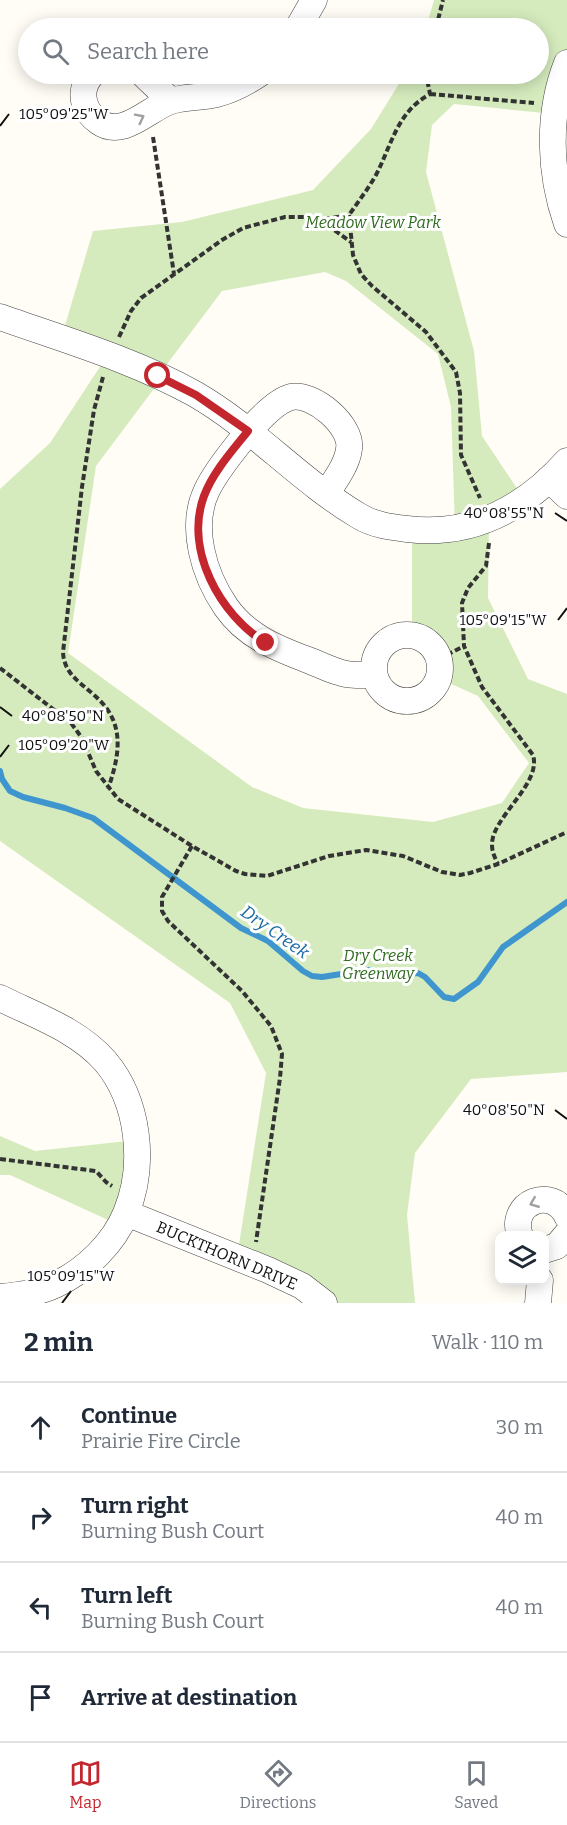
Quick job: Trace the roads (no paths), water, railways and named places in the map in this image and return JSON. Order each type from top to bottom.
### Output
[{"type":"street","points":[[304,18],[314,0]]},
{"type":"street","points":[[567,63],[556,105],[553,147],[556,180],[567,225]]},
{"type":"street","points":[[86,84],[84,102],[88,112],[102,124],[108,126],[121,126],[160,107],[218,94],[242,84]]},
{"type":"street","points":[[148,84],[160,107]]},
{"type":"street","points":[[0,317],[110,356],[196,395],[248,431],[360,517],[383,526],[433,531],[466,527],[489,520],[558,488],[567,461]]},
{"type":"street","points":[[327,493],[347,457],[349,444],[343,426],[306,398],[292,397],[274,407],[248,431],[207,489],[201,508],[199,528],[201,548],[217,592],[240,624],[266,643],[342,673],[374,675]]},
{"type":"street","points":[[407,635],[423,639],[431,645],[439,659],[440,670],[435,686],[428,694],[412,701],[395,700],[385,694],[378,686],[374,675],[373,663],[377,653],[383,645],[396,636],[407,635]]},
{"type":"street","points":[[0,998],[77,1037],[99,1054],[113,1072],[127,1100],[137,1140],[135,1175],[129,1202],[101,1250],[81,1269],[42,1290],[0,1297]]},
{"type":"street","points":[[519,1231],[519,1217],[523,1209],[533,1201],[541,1199],[553,1202],[561,1206],[567,1216]]},
{"type":"street","name":"BUCKTHORN DRIVE","points":[[129,1202],[302,1286],[324,1303]]},
{"type":"street","points":[[549,1248],[557,1246],[567,1234]]},
{"type":"street","points":[[538,1303],[540,1285]]},
{"type":"waterway","name":"Dry Creek","points":[[0,771],[10,791],[93,818],[241,928],[268,941],[312,976],[322,977],[367,970],[394,976],[418,973],[425,977],[444,997],[454,999],[478,982],[503,947],[567,902]]},
{"type":"park label","name":"Meadow View Park","points":[[373,222]]},
{"type":"park label","name":"Dry Creek Greenway","points":[[378,964]]}]
